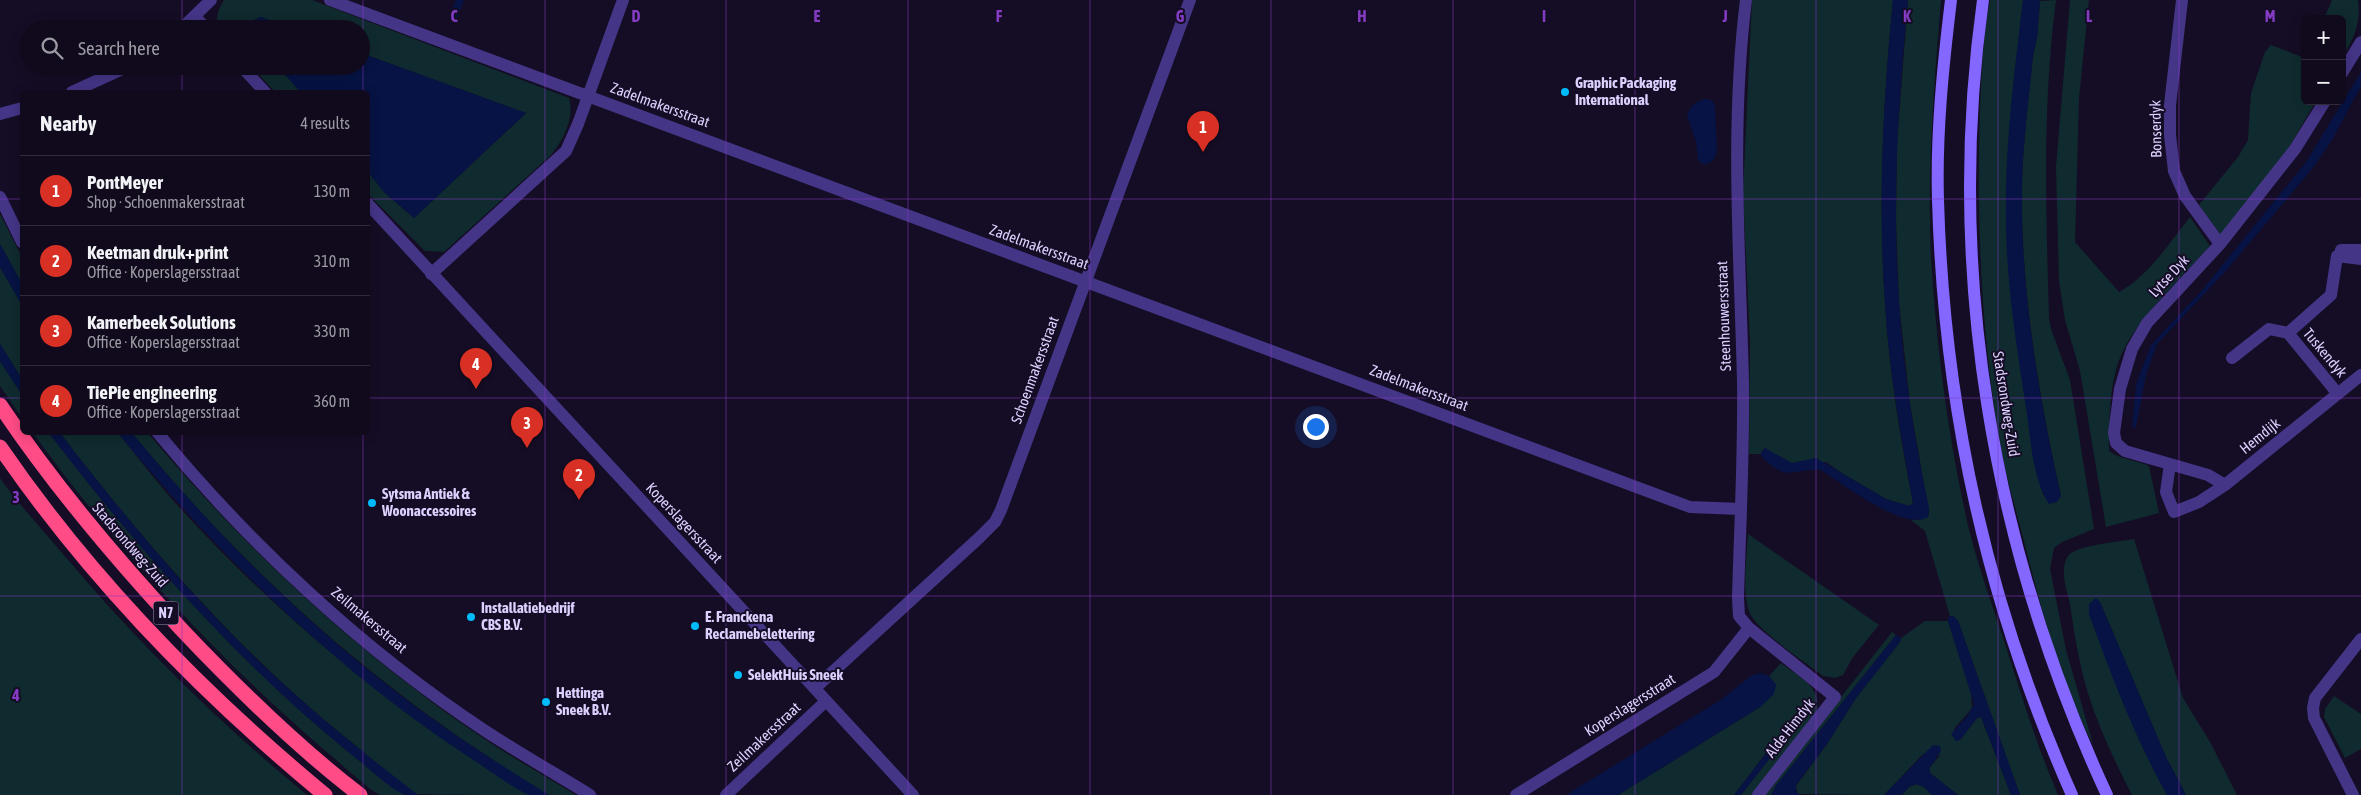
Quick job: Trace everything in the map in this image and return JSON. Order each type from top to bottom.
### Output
[{"type":"highway","name":"Stadsrondweg-Zuid","points":[[0,405],[20,433]]},
{"type":"highway","name":"Stadsrondweg-Zuid","points":[[22,435],[65,495],[134,578],[219,669],[277,724],[360,795]]},
{"type":"highway","name":"N7","points":[[0,447],[52,518],[113,590],[201,684],[255,737],[325,795]]},
{"type":"main road","points":[[1951,0],[1943,79],[1938,200],[1953,383],[1966,465],[1982,540],[2022,673],[2072,795]]},
{"type":"main road","name":"Stadsrondweg-Zuid","points":[[1983,0],[1974,85],[1970,194],[1972,272],[1983,376],[1995,451],[2011,528],[2030,596],[2052,665],[2077,728],[2107,795]]},
{"type":"street","points":[[192,20],[211,0]]},
{"type":"street","name":"Zadelmakersstraat","points":[[330,0],[1690,507],[1740,509]]},
{"type":"street","points":[[431,274],[566,151],[578,124],[623,0]]},
{"type":"street","name":"Schoenmakersstraat","points":[[815,688],[995,522],[1190,0]]},
{"type":"street","name":"Steenhouwersstraat","points":[[1746,0],[1739,73],[1736,147],[1738,291],[1743,385],[1738,598],[1739,616],[1749,628]]},
{"type":"street","name":"Bonserdyk","points":[[2182,0],[2170,104],[2170,135],[2174,171],[2184,196],[2220,244]]},
{"type":"street","points":[[195,17],[198,20]]},
{"type":"street","points":[[2346,66],[2361,42]]},
{"type":"street","points":[[76,90],[109,75]]},
{"type":"street","points":[[249,75],[263,90]]},
{"type":"street","name":"Lytse Dyk","points":[[2225,486],[2208,475],[2125,451],[2116,443],[2114,433],[2120,389],[2132,349],[2147,323],[2220,244],[2295,149],[2322,105]]},
{"type":"street","points":[[0,114],[20,109]]},
{"type":"street","points":[[0,197],[20,238]]},
{"type":"street","name":"Koperslagersstraat","points":[[370,206],[815,688],[825,702],[913,795]]},
{"type":"street","points":[[2361,250],[2340,250],[2337,256],[2361,259]]},
{"type":"street","name":"Tuskendyk","points":[[2288,333],[2331,295],[2337,256]]},
{"type":"street","name":"Tuskendyk","points":[[2232,358],[2268,328],[2288,333],[2338,394]]},
{"type":"street","name":"Hemdijk","points":[[2170,464],[2166,492],[2174,512],[2199,502],[2225,486],[2361,375]]},
{"type":"street","name":"Zeilmakersstraat","points":[[161,435],[246,530],[361,636],[410,676],[487,732],[590,795]]},
{"type":"street","name":"Koperslagersstraat","points":[[1516,795],[1714,672],[1749,628]]},
{"type":"street","name":"Alde Himdyk","points":[[1749,628],[1835,697],[1758,795]]},
{"type":"street","points":[[2353,795],[2314,718],[2313,708],[2315,698],[2361,639]]},
{"type":"street","name":"Zeilmakersstraat","points":[[726,795],[825,702]]},
{"type":"green space","points":[[224,0],[312,0],[364,20],[269,20],[261,17],[254,20],[217,20],[220,7]]},
{"type":"green space","points":[[1752,0],[1893,0],[1883,152],[1883,266],[1892,379],[1913,503],[1909,506],[1886,499],[1826,462],[1792,463],[1761,452],[1761,454],[1749,454],[1750,341],[1743,192]]},
{"type":"green space","points":[[1908,0],[1941,0],[1934,96],[1930,225],[1936,321],[1953,449],[1969,530],[1979,565],[2031,724],[2058,795],[2020,795],[1958,621],[1953,616],[1950,616],[1925,531],[1911,520],[1919,520],[1928,516],[1929,513],[1910,404],[1899,303],[1896,222],[1897,143]]},
{"type":"green space","points":[[1990,0],[2023,0],[2013,91],[2006,227],[2012,304],[2035,464],[2043,495],[2061,496],[2038,380],[2028,302],[2022,223],[2025,136],[2040,1],[2056,0],[2049,80],[2046,159],[2049,318],[2051,329],[2070,380],[2094,529],[2062,542],[2054,548],[2050,569],[2066,650],[2093,744],[2062,673],[2032,574],[2004,466],[1989,367],[1981,260],[1979,134],[1981,76]]},
{"type":"green space","points":[[2070,0],[2089,0],[2079,98],[2075,242],[2119,292],[2149,268],[2190,217],[2210,246],[2156,304],[2131,337],[2122,353],[2112,390],[2109,420],[2109,451],[2118,456],[2149,466],[2159,513],[2106,527],[2080,371],[2065,320],[2059,281],[2056,167]]},
{"type":"green space","points":[[2332,0],[2358,0],[2359,9],[2356,30],[2346,51],[2346,15],[2326,15]]},
{"type":"green space","points":[[370,22],[569,98],[570,113],[567,129],[550,156],[444,252],[425,251],[370,196],[370,174],[385,193],[414,218],[526,113],[370,56]]},
{"type":"green space","points":[[2271,45],[2301,57],[2301,105],[2314,105],[2283,158],[2221,235],[2199,205],[2238,157],[2248,140],[2251,93],[2265,52]]},
{"type":"green space","points":[[259,75],[286,75],[298,90],[273,90]]},
{"type":"green space","points":[[0,214],[20,253],[20,280],[0,244]]},
{"type":"green space","points":[[0,267],[20,302],[20,376],[0,344]]},
{"type":"green space","points":[[0,361],[20,392],[20,415],[0,386]]},
{"type":"green space","points":[[34,435],[51,435],[88,483],[170,580],[258,671],[353,756],[404,795],[381,795],[370,789],[247,680],[134,561]]},
{"type":"green space","points":[[62,435],[120,435],[170,497],[210,540],[294,621],[384,696],[431,731],[529,795],[417,794],[408,789],[310,708],[233,635],[161,557]]},
{"type":"green space","points":[[134,435],[150,435],[185,476],[263,558],[347,635],[391,671],[483,738],[576,795],[550,795],[544,793],[436,721],[388,685],[342,647],[253,566],[171,479]]},
{"type":"green space","points":[[0,478],[91,587],[149,650],[210,710],[307,795],[0,795]]},
{"type":"green space","points":[[1748,534],[1879,625],[1853,657],[1843,675],[1835,678],[1823,676],[1770,636],[1753,618],[1749,611],[1746,593],[1745,573]]},
{"type":"green space","points":[[2134,539],[2183,698],[2210,742],[2237,795],[2186,795],[2166,757],[2100,602],[2093,625],[2136,732],[2167,795],[2132,795],[2113,757],[2091,703],[2082,669],[2064,580],[2065,561],[2073,552],[2080,549],[2098,544]]},
{"type":"green space","points":[[1925,621],[1948,621],[1971,692],[1972,708],[1954,729],[1960,740],[1977,718],[1981,717],[2011,795],[1958,795],[1930,773],[1930,767],[1940,755],[1924,753],[1884,795],[1798,794],[1796,786],[1827,744],[1856,698],[1900,642],[1901,638]]},
{"type":"green space","points":[[1892,632],[1896,635],[1775,787],[1771,795],[1764,795]]},
{"type":"green space","points":[[1781,663],[1809,684],[1817,697],[1818,705],[1816,714],[1752,795],[1741,795],[1806,712],[1782,732],[1734,795],[1618,795],[1760,707],[1776,685],[1769,676]]},
{"type":"green space","points":[[2334,696],[2361,714],[2361,749],[2345,758],[2324,717],[2325,709]]},
{"type":"green space","points":[[1917,784],[1924,787],[1932,795],[1902,795],[1909,787]]},
{"type":"shaded area","points":[[456,0],[464,0],[456,21],[449,18]]},
{"type":"shaded area","points":[[1893,0],[1908,0],[1901,75],[1896,227],[1903,354],[1914,432],[1929,508],[1928,517],[1917,520],[1904,518],[1873,504],[1821,470],[1784,472],[1778,470],[1761,456],[1761,452],[1765,448],[1792,463],[1816,458],[1886,499],[1909,506],[1913,503],[1892,379],[1883,266],[1883,152]]},
{"type":"shaded area","points":[[2023,0],[2040,0],[2025,136],[2022,223],[2027,302],[2032,341],[2045,419],[2061,496],[2057,502],[2049,504],[2043,494],[2033,458],[2008,273],[2006,199],[2008,142]]},
{"type":"shaded area","points":[[261,17],[269,20],[254,20]]},
{"type":"shaded area","points":[[370,56],[526,113],[414,218],[385,193],[370,174],[370,90],[298,90],[286,75],[370,75]]},
{"type":"shaded area","points":[[2361,72],[2361,86],[2332,140],[2312,169],[2225,272],[2157,344],[2146,375],[2136,427],[2132,428],[2136,384],[2151,345],[2203,289],[2306,162],[2341,105],[2346,105],[2346,97]]},
{"type":"shaded area","points":[[1707,99],[1713,101],[1715,106],[1717,152],[1713,161],[1704,165],[1698,160],[1696,142],[1687,115],[1694,104]]},
{"type":"shaded area","points":[[0,244],[20,280],[20,302],[0,267]]},
{"type":"shaded area","points":[[0,344],[20,376],[20,392],[0,361]]},
{"type":"shaded area","points":[[51,435],[62,435],[159,555],[239,642],[322,718],[418,795],[403,794],[390,786],[269,682],[191,603],[83,477]]},
{"type":"shaded area","points":[[120,435],[134,435],[166,474],[239,553],[318,627],[359,662],[444,727],[549,795],[530,795],[517,789],[417,721],[370,685],[324,647],[237,566],[156,478]]},
{"type":"shaded area","points":[[2096,598],[2100,602],[2166,757],[2186,795],[2167,795],[2134,729],[2089,614],[2089,604]]},
{"type":"shaded area","points":[[1953,616],[1958,621],[2020,795],[2011,795],[1981,717],[1977,718],[1960,740],[1956,741],[1951,734],[1968,715],[1974,704],[1948,621],[1948,617]]},
{"type":"shaded area","points":[[1896,635],[1901,638],[1900,642],[1856,698],[1827,744],[1796,785],[1796,791],[1800,795],[1771,795],[1775,787]]},
{"type":"shaded area","points":[[1761,673],[1769,676],[1776,685],[1774,694],[1760,707],[1618,795],[1566,795],[1722,699],[1752,675]]},
{"type":"shaded area","points":[[1801,708],[1806,712],[1741,795],[1734,795]]},
{"type":"shaded area","points":[[1933,745],[1940,746],[1941,751],[1930,767],[1930,773],[1958,795],[1932,795],[1924,787],[1916,784],[1909,787],[1902,795],[1884,795]]},
{"type":"place","name":"Graphic Packaging International","points":[[1565,92]]},
{"type":"place","name":"PontMeyer","points":[[1203,152]]},
{"type":"place","name":"TiePie engineering","points":[[476,389]]},
{"type":"place","name":"Kamerbeek Solutions","points":[[527,448]]},
{"type":"place","name":"Keetman druk+print","points":[[579,500]]},
{"type":"place","name":"Sytsma Antiek & Woonaccessoires","points":[[372,503]]},
{"type":"place","name":"Installatiebedrijf CBS B.V.","points":[[471,617]]},
{"type":"place","name":"E. Franckena Reclamebelettering","points":[[695,626]]},
{"type":"place","name":"SelektHuis Sneek","points":[[738,675]]},
{"type":"place","name":"Hettinga Sneek B.V.","points":[[546,702]]}]
